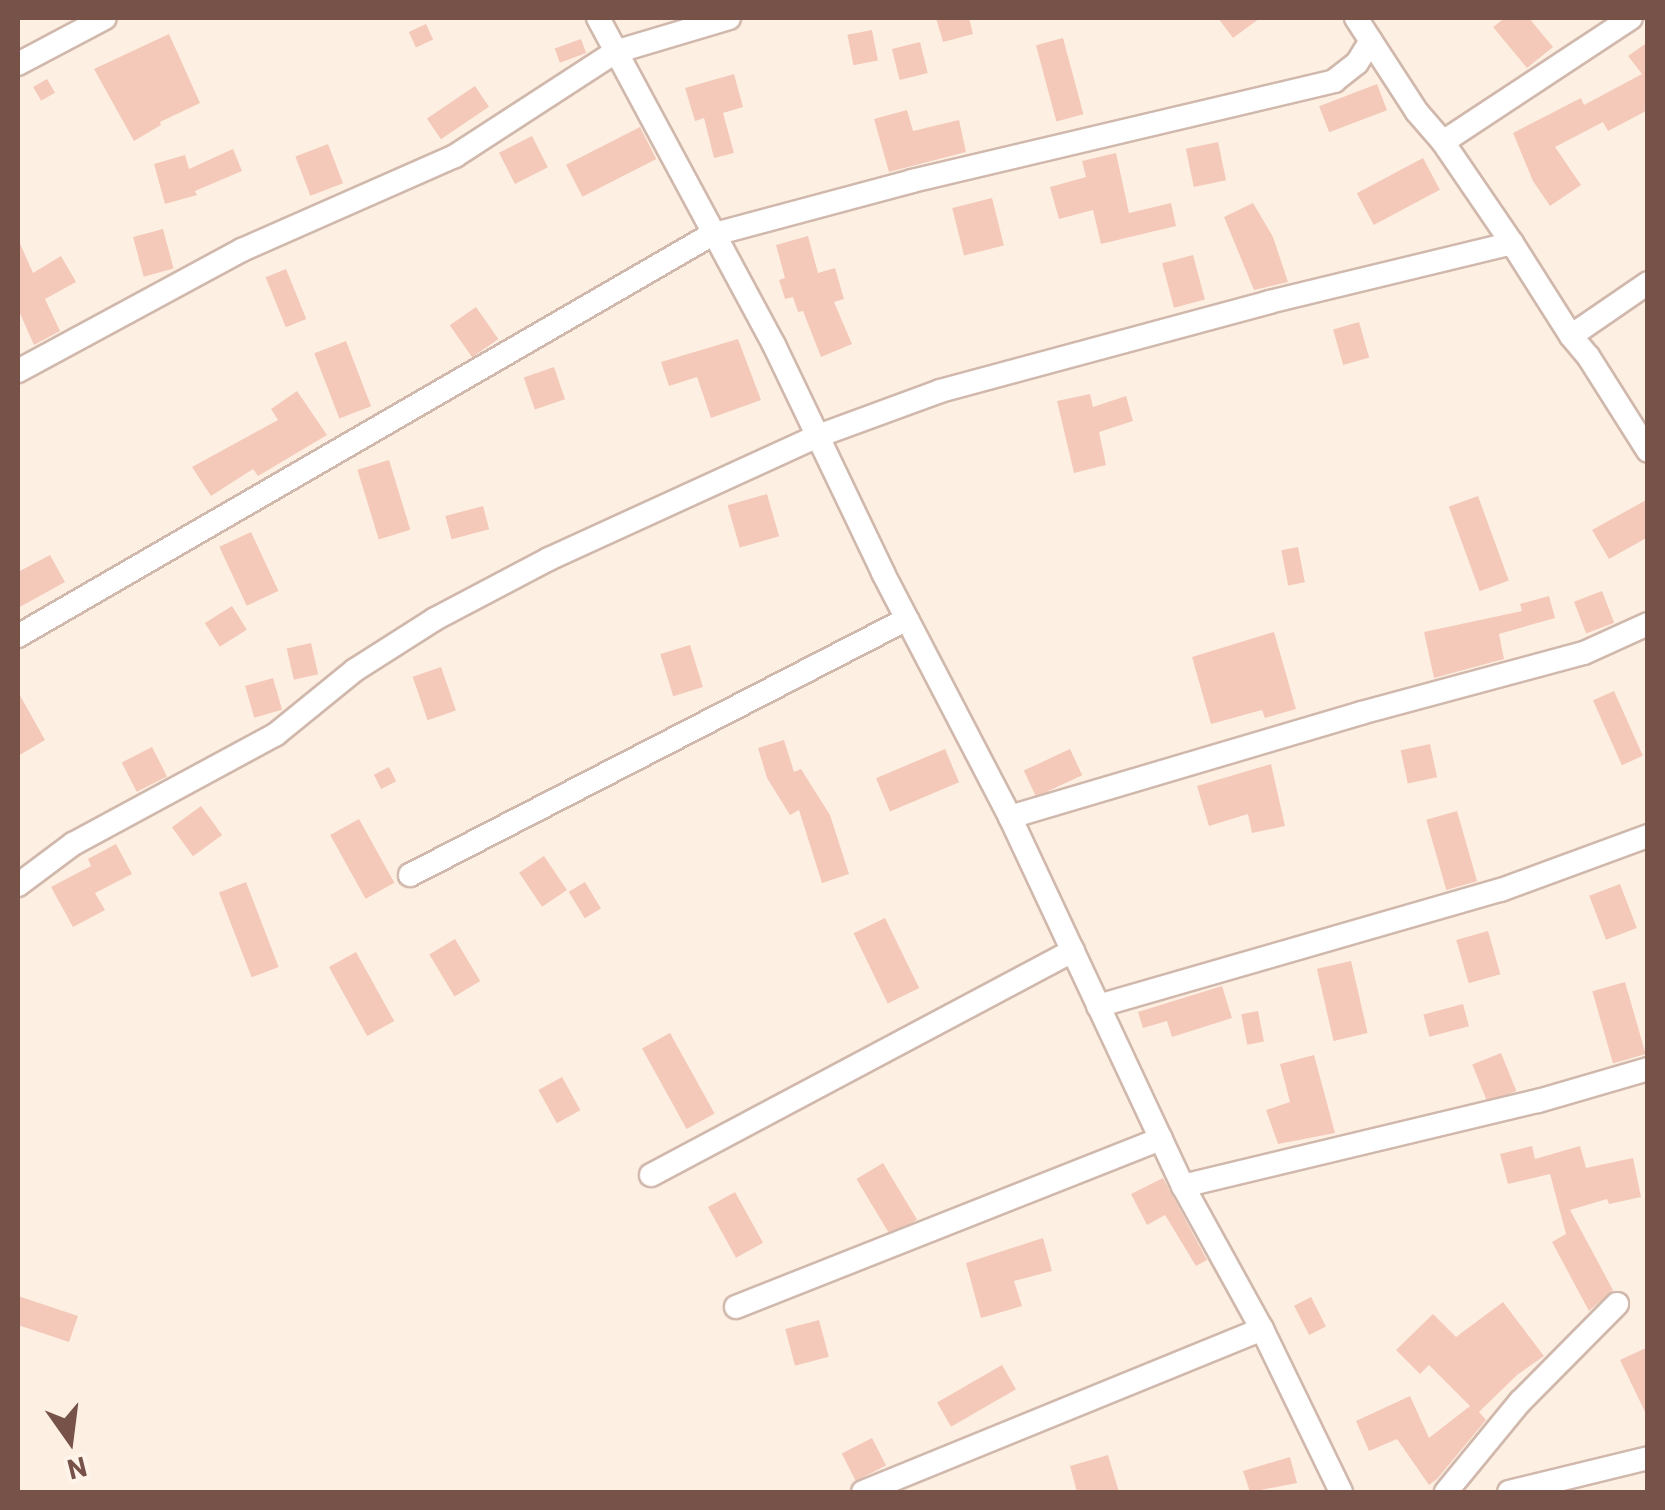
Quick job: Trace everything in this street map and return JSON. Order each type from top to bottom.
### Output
[{"type":"street","points":[[18,64],[105,18]]},
{"type":"street","points":[[598,18],[774,346],[907,619],[1010,817],[1183,1186],[1262,1329],[1341,1492]]},
{"type":"street","points":[[18,371],[242,250],[454,156],[616,52],[729,18]]},
{"type":"street","points":[[1356,18],[1417,112],[1443,142],[1512,243],[1648,451]]},
{"type":"street","points":[[1443,142],[1632,18]]},
{"type":"street","points":[[18,636],[712,235],[912,181],[1334,81],[1357,63],[1371,41]]},
{"type":"street","points":[[18,885],[73,844],[275,735],[355,670],[436,619],[549,559],[818,436],[940,391],[1269,302],[1512,243]]},
{"type":"street","points":[[1570,336],[1648,283]]},
{"type":"street","points":[[410,875],[907,619]]},
{"type":"street","points":[[1010,817],[1361,712],[1584,652],[1648,624]]},
{"type":"street","points":[[1098,1006],[1501,890],[1648,836]]},
{"type":"street","points":[[651,1174],[1072,951]]},
{"type":"street","points":[[1183,1186],[1503,1110],[1648,1069]]},
{"type":"street","points":[[736,1307],[1161,1139]]},
{"type":"street","points":[[1446,1492],[1520,1402],[1617,1304]]},
{"type":"street","points":[[863,1492],[1262,1329]]},
{"type":"street","points":[[1509,1492],[1648,1458]]},
{"type":"building","points":[[936,18],[969,18],[973,34],[943,42]]},
{"type":"building","points":[[1218,18],[1260,18],[1233,38]]},
{"type":"building","points":[[1505,18],[1529,18],[1553,47],[1527,68],[1493,27]]},
{"type":"building","points":[[426,24],[433,39],[416,47],[409,32]]},
{"type":"building","points":[[872,30],[878,60],[853,65],[847,35]]},
{"type":"building","points":[[169,34],[200,103],[160,122],[161,125],[134,141],[94,69]]},
{"type":"building","points":[[1063,38],[1083,114],[1056,122],[1036,45]]},
{"type":"building","points":[[581,39],[586,53],[560,63],[555,49]]},
{"type":"building","points":[[920,42],[928,73],[900,80],[892,49]]},
{"type":"building","points":[[1648,42],[1648,110],[1608,131],[1603,122],[1555,147],[1581,185],[1550,206],[1533,181],[1513,133],[1581,98],[1584,105],[1642,74],[1628,56]]},
{"type":"building","points":[[734,74],[743,107],[723,113],[734,153],[714,158],[704,118],[695,121],[685,88]]},
{"type":"building","points":[[47,79],[55,93],[41,101],[33,87]]},
{"type":"building","points":[[1377,84],[1387,110],[1329,132],[1319,106]]},
{"type":"building","points":[[475,86],[489,107],[441,139],[427,118]]},
{"type":"building","points":[[907,110],[913,131],[959,120],[966,152],[889,172],[874,119]]},
{"type":"building","points":[[640,127],[656,159],[582,197],[566,165]]},
{"type":"building","points":[[532,136],[548,167],[515,184],[499,153]]},
{"type":"building","points":[[1218,142],[1226,180],[1194,187],[1186,149]]},
{"type":"building","points":[[328,144],[343,183],[310,196],[295,157]]},
{"type":"building","points":[[233,149],[242,171],[195,191],[197,195],[165,204],[154,164],[185,155],[189,169]]},
{"type":"building","points":[[1116,153],[1129,213],[1171,203],[1176,226],[1101,244],[1093,210],[1059,219],[1050,187],[1086,177],[1082,161]]},
{"type":"building","points":[[1423,158],[1440,190],[1374,225],[1357,193]]},
{"type":"building","points":[[992,198],[1004,246],[964,255],[952,208]]},
{"type":"building","points":[[1253,203],[1273,237],[1288,282],[1254,290],[1224,217]]},
{"type":"building","points":[[163,229],[174,269],[144,277],[133,237]]},
{"type":"building","points":[[808,236],[818,273],[835,268],[844,299],[834,302],[852,344],[821,357],[803,311],[798,312],[793,297],[785,299],[779,280],[785,278],[776,245]]},
{"type":"building","points":[[18,239],[33,273],[61,256],[76,282],[45,299],[60,331],[34,345],[18,309]]},
{"type":"building","points":[[1193,255],[1205,299],[1174,308],[1162,263]]},
{"type":"building","points":[[286,269],[306,319],[286,327],[266,277]]},
{"type":"building","points":[[476,307],[498,339],[472,357],[450,325]]},
{"type":"building","points":[[1359,322],[1369,358],[1343,365],[1333,329]]},
{"type":"building","points":[[738,339],[761,400],[711,418],[697,377],[669,386],[661,362]]},
{"type":"building","points":[[346,341],[371,406],[339,419],[314,353]]},
{"type":"building","points":[[554,367],[565,399],[535,410],[524,377]]},
{"type":"building","points":[[297,391],[327,435],[258,476],[253,469],[211,496],[192,467],[278,420],[271,409]]},
{"type":"building","points":[[1090,394],[1093,407],[1126,396],[1133,421],[1099,432],[1106,465],[1074,473],[1057,401]]},
{"type":"building","points":[[389,460],[410,530],[379,539],[357,470]]},
{"type":"building","points":[[767,494],[779,536],[740,548],[728,505]]},
{"type":"building","points":[[1478,496],[1509,581],[1480,591],[1449,507]]},
{"type":"building","points":[[1648,499],[1648,537],[1609,559],[1592,530]]},
{"type":"building","points":[[483,506],[489,529],[452,539],[445,516]]},
{"type":"building","points":[[251,532],[278,591],[247,606],[219,547]]},
{"type":"building","points":[[1298,547],[1305,582],[1288,586],[1281,550]]},
{"type":"building","points":[[50,555],[65,582],[18,608],[18,572]]},
{"type":"building","points":[[1602,591],[1614,623],[1586,633],[1574,602]]},
{"type":"building","points":[[1549,596],[1555,618],[1499,634],[1504,659],[1434,678],[1424,632],[1522,611],[1520,604]]},
{"type":"building","points":[[232,606],[247,630],[220,647],[205,623]]},
{"type":"building","points":[[1274,632],[1296,709],[1265,718],[1262,710],[1211,724],[1192,657]]},
{"type":"building","points":[[311,643],[318,674],[294,680],[287,649]]},
{"type":"building","points":[[690,645],[703,687],[673,696],[660,654]]},
{"type":"building","points":[[441,667],[456,710],[428,720],[413,677]]},
{"type":"building","points":[[273,678],[282,710],[254,718],[245,686]]},
{"type":"building","points":[[1614,691],[1643,756],[1622,765],[1593,700]]},
{"type":"building","points":[[18,692],[45,740],[18,756]]},
{"type":"building","points":[[784,740],[794,772],[801,769],[830,815],[849,874],[822,883],[799,810],[790,815],[767,778],[758,748]]},
{"type":"building","points":[[1430,744],[1437,777],[1408,783],[1401,750]]},
{"type":"building","points":[[152,747],[167,776],[137,792],[122,762]]},
{"type":"building","points":[[945,749],[959,782],[890,811],[876,778]]},
{"type":"building","points":[[1070,749],[1082,775],[1036,797],[1024,771]]},
{"type":"building","points":[[1271,764],[1285,826],[1252,833],[1248,814],[1209,826],[1197,786]]},
{"type":"building","points":[[389,767],[396,781],[381,789],[374,775]]},
{"type":"building","points":[[201,806],[222,835],[193,856],[172,827]]},
{"type":"building","points":[[1457,811],[1477,881],[1446,890],[1426,820]]},
{"type":"building","points":[[359,819],[394,883],[366,899],[330,835]]},
{"type":"building","points":[[116,844],[132,874],[95,893],[105,910],[73,927],[51,887],[91,866],[88,859]]},
{"type":"building","points":[[544,856],[567,890],[542,907],[519,873]]},
{"type":"building","points":[[246,882],[279,967],[252,977],[219,892]]},
{"type":"building","points":[[585,882],[601,909],[585,918],[569,892]]},
{"type":"building","points":[[1620,884],[1637,928],[1606,940],[1589,896]]},
{"type":"building","points":[[885,918],[919,988],[888,1003],[854,933]]},
{"type":"building","points":[[1488,931],[1500,974],[1469,983],[1456,940]]},
{"type":"building","points":[[455,939],[480,981],[455,996],[429,954]]},
{"type":"building","points":[[356,952],[394,1021],[367,1036],[329,967]]},
{"type":"building","points":[[1351,961],[1368,1033],[1334,1041],[1317,969]]},
{"type":"building","points":[[1625,982],[1646,1054],[1613,1063],[1592,991]]},
{"type":"building","points":[[1222,986],[1232,1018],[1172,1037],[1167,1021],[1143,1028],[1138,1012]]},
{"type":"building","points":[[1463,1004],[1469,1026],[1429,1037],[1423,1015]]},
{"type":"building","points":[[1258,1011],[1264,1041],[1247,1045],[1241,1014]]},
{"type":"building","points":[[670,1033],[715,1113],[687,1129],[642,1049]]},
{"type":"building","points":[[1501,1053],[1516,1091],[1488,1103],[1472,1065]]},
{"type":"building","points":[[1314,1055],[1335,1133],[1278,1144],[1266,1110],[1290,1102],[1280,1064]]},
{"type":"building","points":[[562,1077],[580,1110],[557,1123],[538,1090]]},
{"type":"building","points":[[1532,1146],[1535,1159],[1580,1146],[1586,1168],[1633,1158],[1641,1197],[1609,1204],[1607,1199],[1570,1210],[1613,1290],[1589,1311],[1552,1242],[1566,1234],[1550,1174],[1508,1184],[1500,1154]]},
{"type":"building","points":[[883,1163],[917,1220],[890,1236],[856,1179]]},
{"type":"building","points":[[1163,1178],[1207,1260],[1196,1266],[1165,1215],[1147,1225],[1131,1194]]},
{"type":"building","points":[[735,1192],[763,1243],[736,1258],[708,1207]]},
{"type":"building","points":[[1043,1238],[1052,1271],[1014,1281],[1022,1306],[981,1318],[966,1263]]},
{"type":"building","points":[[18,1296],[78,1316],[69,1342],[18,1325]]},
{"type":"building","points":[[1311,1297],[1326,1326],[1309,1335],[1294,1306]]},
{"type":"building","points":[[1503,1302],[1544,1356],[1517,1375],[1479,1412],[1486,1420],[1437,1479],[1429,1485],[1397,1439],[1369,1451],[1356,1421],[1410,1396],[1429,1438],[1470,1406],[1429,1365],[1420,1374],[1396,1350],[1433,1314],[1456,1337]]},
{"type":"building","points":[[819,1320],[829,1357],[795,1366],[785,1329]]},
{"type":"building","points":[[1648,1347],[1648,1418],[1620,1360]]},
{"type":"building","points":[[1002,1365],[1016,1389],[951,1427],[937,1402]]},
{"type":"building","points":[[872,1438],[886,1466],[856,1481],[842,1453]]},
{"type":"building","points":[[1108,1455],[1119,1492],[1077,1492],[1070,1466]]},
{"type":"building","points":[[1290,1457],[1297,1483],[1250,1492],[1243,1471]]}]
